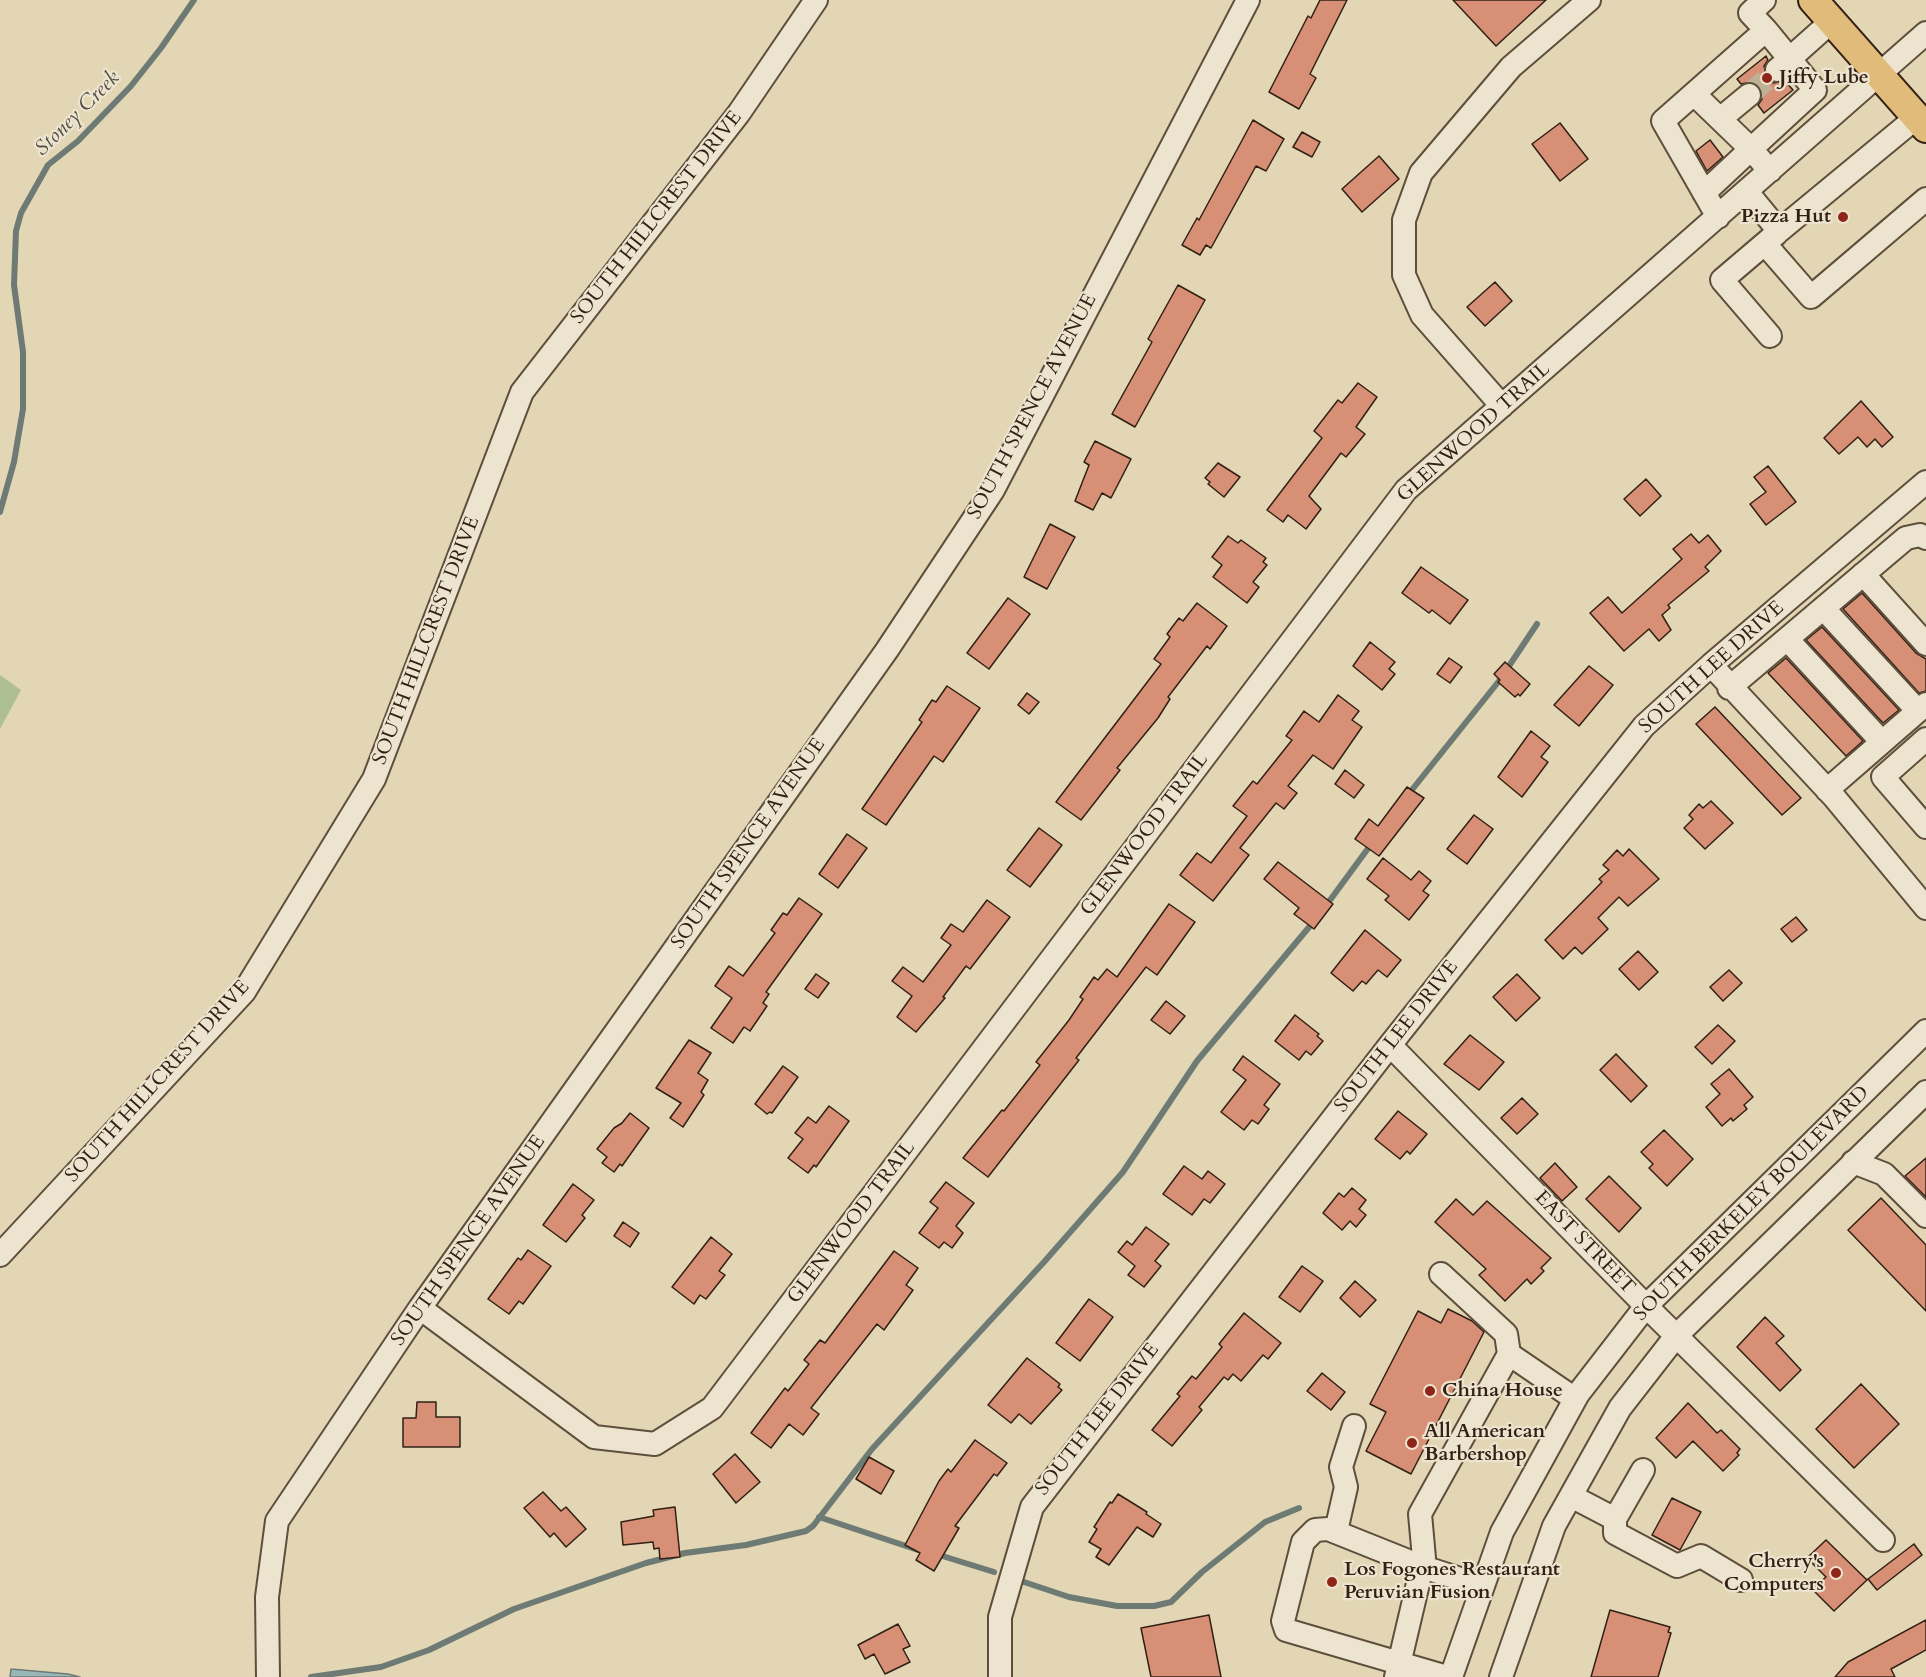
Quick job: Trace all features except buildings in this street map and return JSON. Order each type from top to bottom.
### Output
[{"type":"main road","points":[[1813,0],[1921,122]]},
{"type":"street","name":"SOUTH HILLCREST DRIVE","points":[[0,1255],[244,992],[374,778],[522,392],[739,113],[816,0]]},
{"type":"street","name":"SOUTH SPENCE AVENUE","points":[[268,1677],[267,1597],[277,1521],[420,1308],[887,650],[993,490],[1248,0]]},
{"type":"street","points":[[1502,406],[1422,315],[1404,275],[1404,220],[1421,173],[1511,67],[1589,0]]},
{"type":"street","points":[[1704,193],[1815,90],[1784,64],[1751,4]]},
{"type":"street","points":[[1784,64],[1832,21]]},
{"type":"street","points":[[1718,217],[1663,122],[1766,30]]},
{"type":"street","name":"GLENWOOD TRAIL","points":[[420,1308],[594,1437],[655,1444],[712,1408],[1406,490],[1926,33]]},
{"type":"street","points":[[1694,94],[1751,149],[1770,171]]},
{"type":"street","points":[[1720,119],[1749,95]]},
{"type":"street","points":[[1770,336],[1722,280],[1772,237],[1921,122]]},
{"type":"street","points":[[1747,192],[1772,237],[1782,263],[1811,297],[1926,199]]},
{"type":"street","name":"SOUTH LEE DRIVE","points":[[999,1677],[1000,1617],[1032,1507],[1390,1045],[1644,726],[1711,665],[1926,482]]},
{"type":"street","points":[[1729,688],[1906,538],[1920,535],[1926,538]]},
{"type":"street","points":[[1863,574],[1926,644]]},
{"type":"street","points":[[1823,608],[1922,708],[1827,790]]},
{"type":"street","points":[[1786,639],[1882,742]]},
{"type":"street","points":[[1711,665],[1729,688],[1827,790],[1926,908]]},
{"type":"street","points":[[1924,743],[1883,777],[1926,827]]},
{"type":"street","name":"SOUTH BERKELEY BOULEVARD","points":[[1449,1677],[1502,1532],[1575,1399],[1646,1306],[1926,1031]]},
{"type":"street","name":"EAST STREET","points":[[1390,1045],[1646,1306],[1883,1540]]},
{"type":"street","name":"SOUTH BERKELEY BOULEVARD","points":[[1501,1677],[1554,1526],[1620,1408],[1676,1336],[1926,1092]]},
{"type":"street","points":[[1853,1162],[1884,1174],[1926,1216]]},
{"type":"street","points":[[1398,1669],[1423,1567],[1420,1514],[1509,1354],[1506,1334],[1441,1274]]},
{"type":"street","points":[[1509,1354],[1575,1399]]},
{"type":"street","points":[[1336,1531],[1346,1487],[1341,1467],[1354,1426]]},
{"type":"street","points":[[1643,1470],[1615,1519],[1615,1533],[1677,1566],[1701,1557],[1741,1580]]},
{"type":"street","points":[[1571,1496],[1615,1519]]},
{"type":"street","points":[[1449,1677],[1398,1669],[1291,1631],[1283,1625],[1304,1542],[1315,1530],[1328,1529],[1423,1567],[1482,1586]]},
{"type":"green space","points":[[0,675],[21,690],[0,729]]},
{"type":"water","points":[[11,1669],[68,1674],[80,1677],[10,1677]]},
{"type":"waterway","name":"Stoney Creek","points":[[0,512],[14,462],[23,409],[23,352],[14,285],[16,231],[21,213],[48,165],[78,141],[131,86],[194,0]]},
{"type":"waterway","points":[[1407,796],[1499,681],[1537,624]]},
{"type":"waterway","points":[[1325,907],[1372,843]]},
{"type":"waterway","points":[[311,1677],[381,1667],[429,1650],[514,1609],[646,1563],[685,1553],[746,1545],[806,1531],[813,1526],[872,1449],[1044,1262],[1123,1172],[1197,1061],[1315,920]]},
{"type":"waterway","points":[[1024,1582],[1069,1597],[1117,1606],[1154,1606],[1171,1602],[1202,1572],[1265,1522],[1299,1508]]},
{"type":"waterway","points":[[819,1517],[918,1550]]},
{"type":"waterway","points":[[936,1554],[994,1572]]},
{"type":"tunnel","points":[[1749,95],[1777,70]]},
{"type":"place","name":"Jiffy Lube","points":[[1767,78]]},
{"type":"place","name":"Pizza Hut","points":[[1843,217]]},
{"type":"place","name":"China House","points":[[1430,1391]]},
{"type":"place","name":"All American Barbershop","points":[[1412,1443]]},
{"type":"place","name":"Cherry's Computers","points":[[1836,1573]]},
{"type":"place","name":"Los Fogones Restaurant Peruvian Fusion","points":[[1332,1582]]}]
